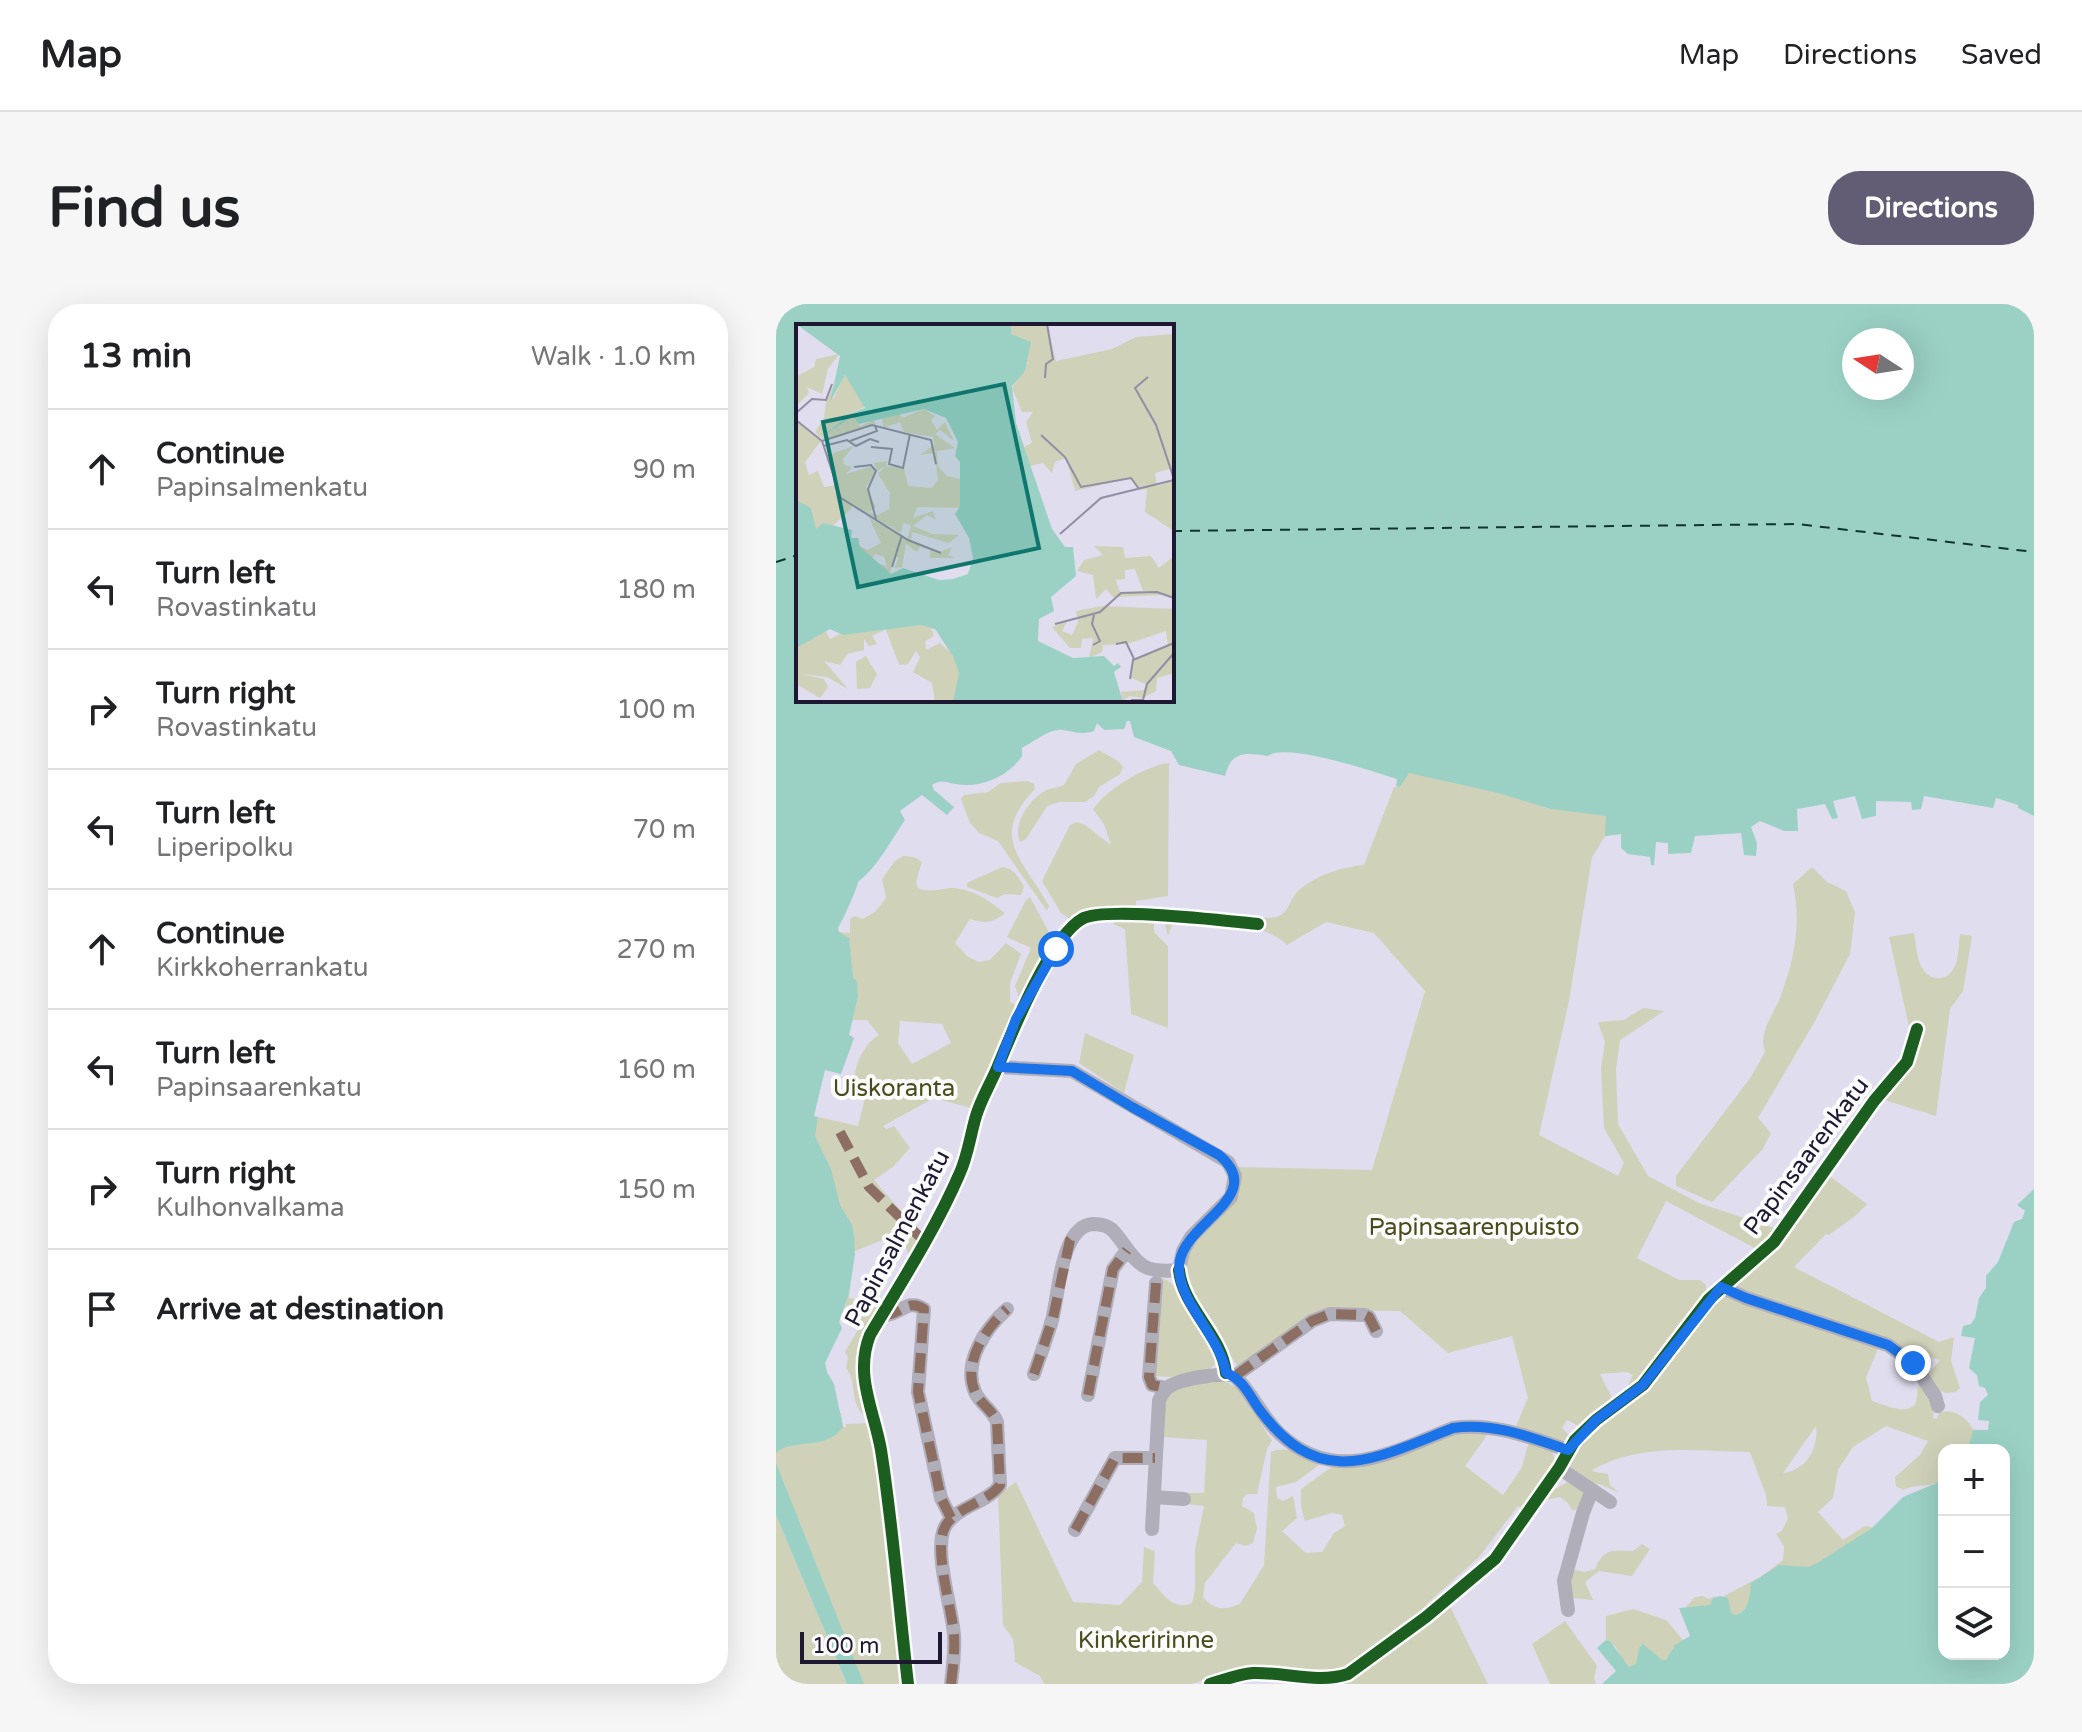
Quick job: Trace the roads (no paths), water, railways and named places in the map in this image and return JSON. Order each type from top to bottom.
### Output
[{"type":"street","name":"Papinsalmenkatu","points":[[908,1684],[881,1448],[864,1384],[867,1342],[956,1182],[979,1108],[1010,1031],[1068,931],[1080,919],[1100,914],[1177,916],[1258,924]]},
{"type":"street","name":"Papinsaarenkatu","points":[[1210,1684],[1242,1674],[1308,1682],[1348,1674],[1426,1617],[1495,1559],[1559,1468],[1568,1450],[1596,1420],[1643,1385],[1721,1287],[1774,1242],[1874,1101],[1907,1062],[1917,1029]]},
{"type":"street","points":[[998,1067],[1072,1071],[1219,1155],[1228,1162],[1235,1176],[1231,1197],[1191,1237],[1180,1258],[1179,1270],[1146,1267],[1127,1250],[1115,1232],[1103,1225],[1081,1227],[1070,1240],[1053,1318],[1034,1374]]},
{"type":"street","points":[[1088,1395],[1113,1269],[1127,1250]]},
{"type":"street","points":[[1156,1283],[1149,1377],[1152,1385],[1167,1388],[1181,1382],[1230,1374],[1322,1316],[1365,1315],[1376,1331]]},
{"type":"street","points":[[1721,1287],[1888,1345],[1913,1363],[1935,1396],[1938,1406]]},
{"type":"street","points":[[881,1315],[890,1316],[912,1304],[924,1309],[918,1392],[941,1498],[951,1518]]},
{"type":"street","points":[[951,1684],[955,1657],[954,1632],[941,1540],[951,1518],[991,1495],[1000,1485],[997,1422],[994,1413],[976,1395],[973,1367],[983,1335],[1007,1309]]},
{"type":"street","points":[[1230,1374],[1281,1434],[1306,1453],[1325,1460],[1352,1463],[1453,1428],[1470,1426],[1495,1427],[1568,1450]]},
{"type":"street","points":[[1152,1529],[1159,1401],[1167,1388]]},
{"type":"street","points":[[1075,1530],[1115,1458],[1155,1458]]},
{"type":"street","points":[[1559,1468],[1610,1502]]},
{"type":"street","points":[[1568,1610],[1564,1581],[1592,1490]]},
{"type":"street","points":[[1154,1497],[1184,1499]]},
{"type":"park label","name":"Uiskoranta","points":[[894,1088]]},
{"type":"park label","name":"Papinsaarenpuisto","points":[[1474,1227]]},
{"type":"park label","name":"Kinkeririnne","points":[[1146,1640]]}]
